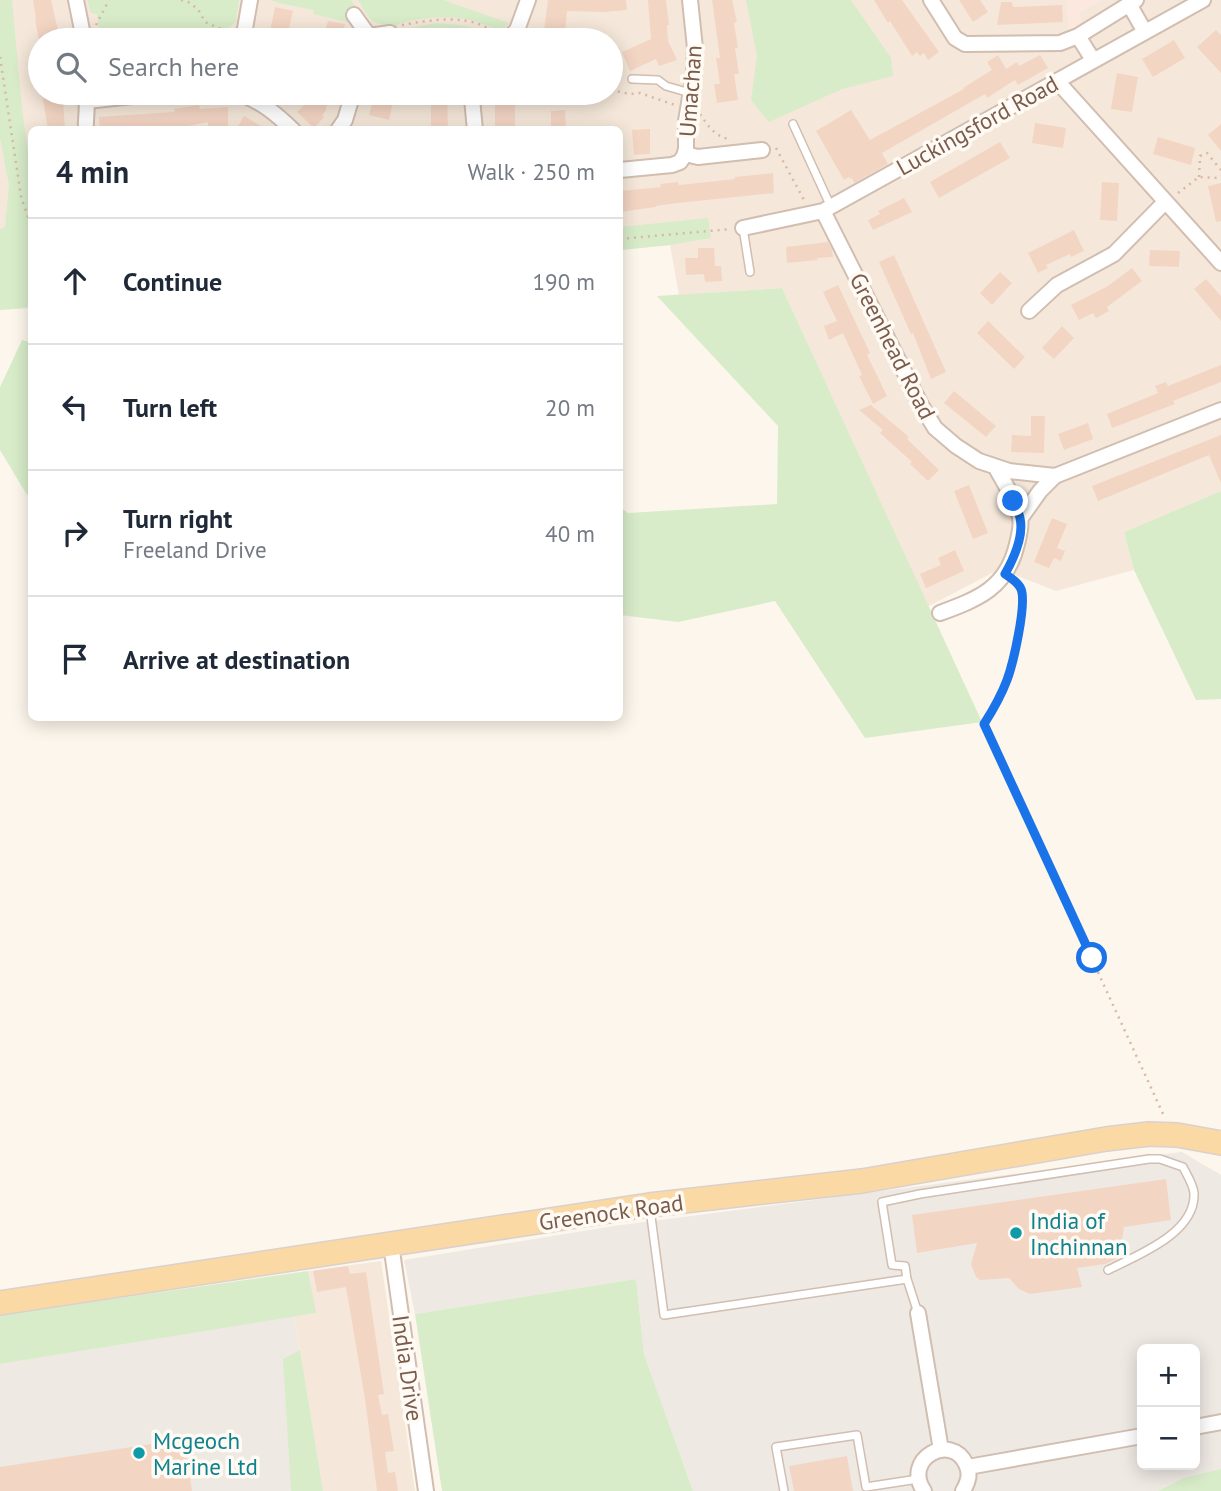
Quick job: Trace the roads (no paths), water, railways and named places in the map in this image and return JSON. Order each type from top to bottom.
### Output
[{"type":"main road","name":"Greenock Road","points":[[0,1303],[649,1205],[862,1181],[896,1187],[1106,1139],[1149,1134],[1177,1135],[1221,1143]]},
{"type":"street","points":[[76,0],[82,28]]},
{"type":"street","points":[[243,28],[250,0]]},
{"type":"street","points":[[518,28],[528,0]]},
{"type":"street","name":"Umachan","points":[[623,170],[672,165],[680,162],[685,153],[695,48],[690,0]]},
{"type":"street","points":[[931,0],[956,37],[965,44],[1060,43],[1078,36],[1132,2],[1145,32]]},
{"type":"street","name":"Luckingsford Road","points":[[743,228],[827,209],[1203,0]]},
{"type":"street","points":[[354,15],[362,28]]},
{"type":"street","points":[[1078,36],[1093,60]]},
{"type":"street","points":[[1057,81],[1221,263]]},
{"type":"street","points":[[86,105],[86,126]]},
{"type":"street","points":[[263,105],[283,126]]},
{"type":"street","points":[[341,126],[349,105]]},
{"type":"street","points":[[474,105],[474,126]]},
{"type":"street","points":[[685,153],[698,157],[762,150]]},
{"type":"street","points":[[1029,311],[1057,285],[1114,254],[1165,202]]},
{"type":"street","name":"Greenhead Road","points":[[827,209],[920,405],[935,428],[979,461],[996,468],[1055,476],[1221,410]]},
{"type":"street","points":[[996,468],[1020,519]]},
{"type":"street","points":[[940,612],[971,602],[990,590],[1005,574],[1014,556],[1020,519],[1029,504],[1055,476]]},
{"type":"street","name":"India Drive","points":[[391,1244],[426,1491]]},
{"type":"street","points":[[918,1313],[941,1450]]},
{"type":"street","points":[[1200,1426],[1221,1422]]},
{"type":"street","points":[[968,1467],[1137,1437]]},
{"type":"street","points":[[921,1485],[918,1471],[926,1456],[941,1450],[950,1450],[964,1460],[968,1467],[969,1476],[963,1491]]},
{"type":"lane","points":[[632,79],[658,80],[666,86],[690,93]]},
{"type":"lane","points":[[793,124],[827,209]]},
{"type":"lane","points":[[743,228],[750,272]]},
{"type":"lane","points":[[918,1313],[905,1266],[892,1265],[882,1202],[896,1187],[1149,1159],[1160,1159],[1183,1167],[1194,1190],[1193,1208],[1185,1219],[1160,1243],[1108,1270]]},
{"type":"lane","points":[[649,1205],[664,1315],[907,1279]]},
{"type":"lane","points":[[785,1491],[776,1447],[857,1435],[866,1487],[921,1485]]},
{"type":"place","name":"India of Inchinnan","points":[[1016,1233]]},
{"type":"place","name":"Mcgeoch Marine Ltd","points":[[139,1453]]}]
